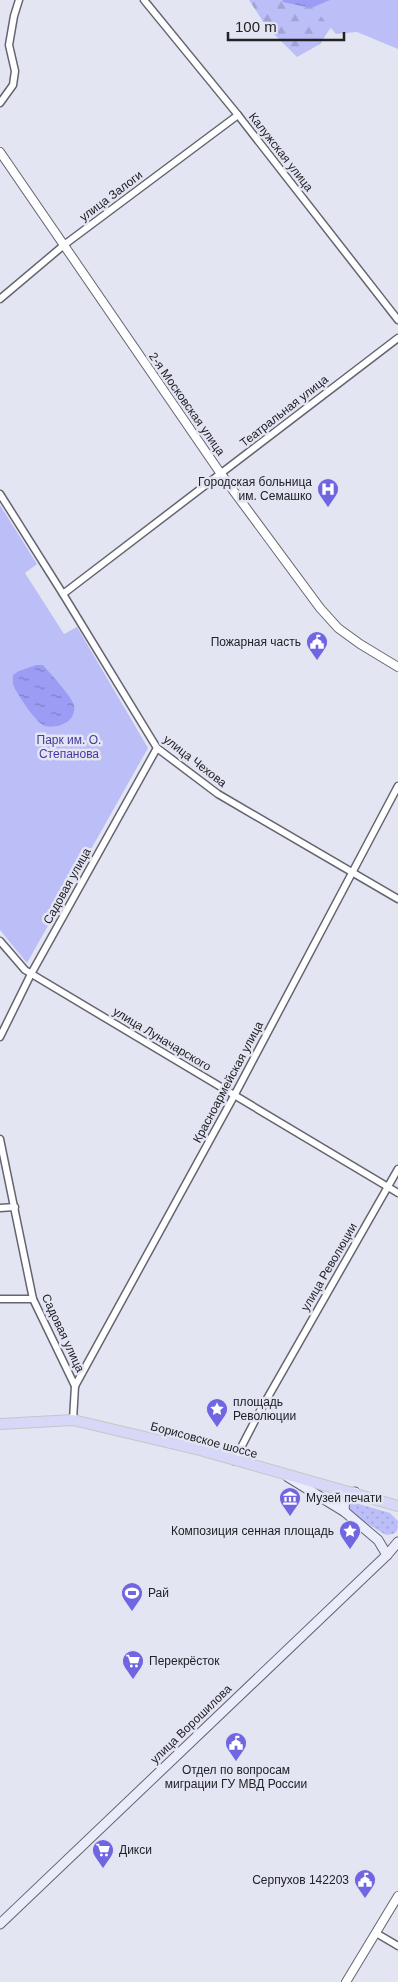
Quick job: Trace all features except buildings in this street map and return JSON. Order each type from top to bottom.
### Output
[{"type":"main road","name":"Борисовское шоссе","points":[[0,1424],[73,1420],[164,1441],[355,1492],[398,1506]]},
{"type":"main road","points":[[284,1474],[345,1512],[378,1540],[387,1555]]},
{"type":"main road","points":[[345,1512],[343,1506],[345,1501],[355,1492]]},
{"type":"main road","name":"улица Ворошилова","points":[[0,1924],[387,1555],[398,1542]]},
{"type":"street","points":[[0,103],[14,85],[16,71],[9,45],[19,0]]},
{"type":"street","name":"Калужская улица","points":[[144,0],[238,115],[398,320]]},
{"type":"street","name":"улица Залоги","points":[[0,298],[64,245],[238,115]]},
{"type":"street","name":"2-я Московская улица","points":[[0,152],[221,474],[320,608],[338,628],[398,667]]},
{"type":"street","name":"Театральная улица","points":[[63,594],[398,338]]},
{"type":"street","name":"улица Чехова","points":[[0,494],[157,748],[218,794],[398,899]]},
{"type":"street","name":"Садовая улица","points":[[0,1037],[32,974],[157,748]]},
{"type":"street","name":"Красноармейская улица","points":[[76,1386],[234,1096],[398,786]]},
{"type":"street","name":"улица Луначарского","points":[[0,941],[25,970],[398,1193]]},
{"type":"street","name":"Садовая улица","points":[[0,1142],[33,1299],[76,1386],[73,1420]]},
{"type":"street","name":"улица Революции","points":[[234,1461],[260,1411],[398,1169]]},
{"type":"street","points":[[0,1208],[15,1207]]},
{"type":"street","points":[[0,1299],[33,1299]]},
{"type":"street","points":[[346,1982],[398,1896]]},
{"type":"street","points":[[376,1932],[398,1946]]},
{"type":"green space","points":[[249,0],[282,0],[284,2],[330,0],[335,21],[320,44],[297,57],[266,26]]},
{"type":"green space","points":[[307,0],[398,0],[398,49],[357,32],[336,34]]},
{"type":"green space","name":"Парк им. О. Степанова","points":[[0,505],[37,564],[25,573],[64,634],[77,627],[148,748],[27,963],[0,930]]},
{"type":"green space","points":[[352,1502],[390,1513],[398,1521],[397,1531],[386,1535],[350,1513],[347,1509],[348,1504]]},
{"type":"water","points":[[282,0],[330,0],[311,8],[283,2]]},
{"type":"water","points":[[36,665],[43,665],[72,701],[74,705],[73,716],[66,723],[50,727],[41,724],[14,687],[13,675]]},
{"type":"place","name":"Городская больница им. Семашко","points":[[328,508]]},
{"type":"place","name":"Пожарная часть","points":[[317,661]]},
{"type":"place","name":"площадь Революции","points":[[217,1428]]},
{"type":"place","name":"Музей печати","points":[[290,1517]]},
{"type":"place","name":"Композиция сенная площадь","points":[[350,1550]]},
{"type":"place","name":"Рай","points":[[132,1612]]},
{"type":"place","name":"Перекрёсток","points":[[133,1680]]},
{"type":"place","name":"Отдел по вопросам миграции ГУ МВД России","points":[[236,1762]]},
{"type":"place","name":"Дикси","points":[[103,1869]]},
{"type":"place","name":"Серпухов 142203","points":[[365,1899]]}]
